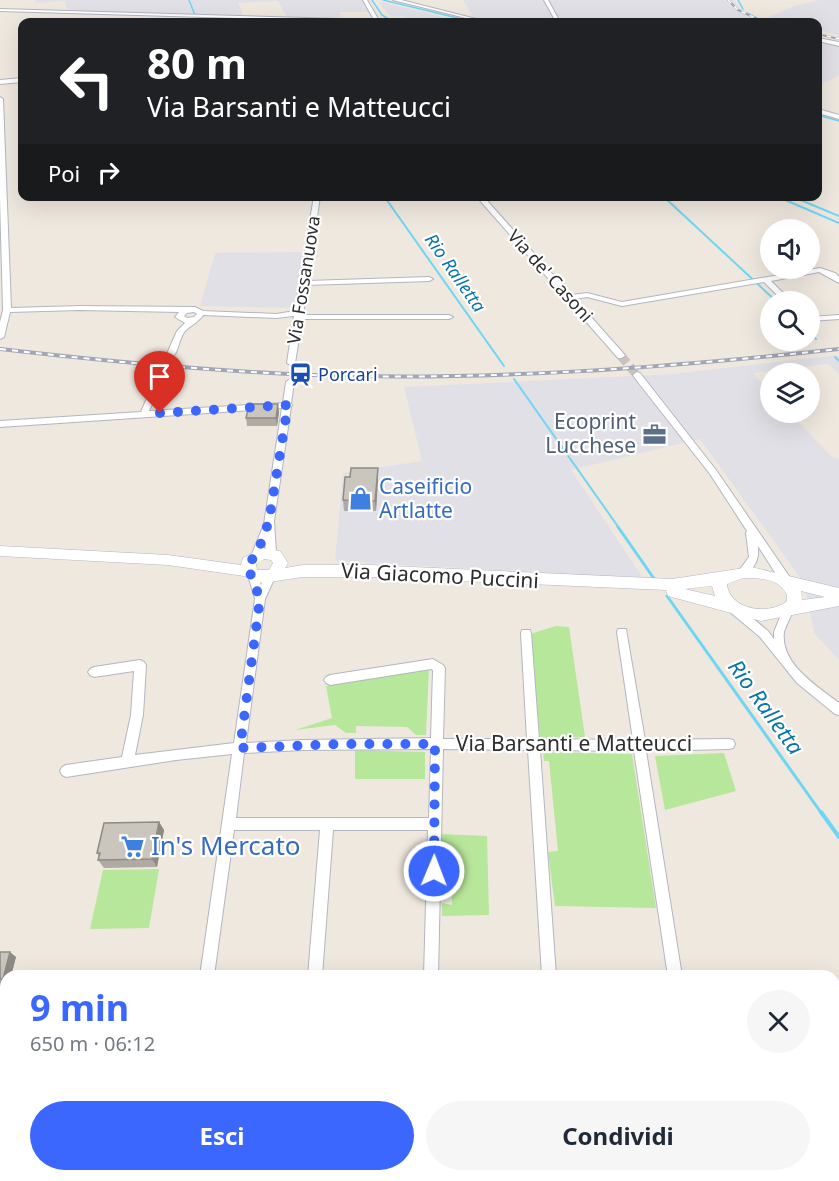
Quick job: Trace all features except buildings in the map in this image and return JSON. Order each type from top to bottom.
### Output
[{"type":"main road","points":[[0,551],[168,560],[251,573],[248,562],[265,555]]},
{"type":"main road","points":[[265,555],[280,567],[273,574]]},
{"type":"main road","points":[[168,560],[265,555],[311,564],[370,571]]},
{"type":"main road","name":"Via Giacomo Puccini","points":[[251,573],[370,571],[604,584],[684,585],[721,579],[743,572],[767,574],[787,582],[839,594]]},
{"type":"main road","points":[[721,579],[719,590],[731,606]]},
{"type":"main road","points":[[787,582],[796,598],[790,609]]},
{"type":"main road","name":"Via Giacomo Puccini","points":[[604,584],[687,594],[765,614],[839,600]]},
{"type":"street","points":[[365,0],[376,18]]},
{"type":"street","points":[[395,0],[469,18]]},
{"type":"street","points":[[546,0],[556,18]]},
{"type":"street","points":[[0,10],[252,18]]},
{"type":"street","points":[[822,41],[839,44]]},
{"type":"street","points":[[0,82],[18,80]]},
{"type":"street","points":[[0,99],[7,310],[1,333]]},
{"type":"street","points":[[822,112],[839,117]]},
{"type":"street","name":"Via Fossanuova","points":[[291,363],[316,201]]},
{"type":"street","name":"Via de' Casoni","points":[[483,201],[621,356]]},
{"type":"street","points":[[569,298],[587,296],[621,304],[820,270],[839,281]]},
{"type":"street","points":[[303,283],[429,279]]},
{"type":"street","points":[[764,281],[776,291]]},
{"type":"street","points":[[7,310],[162,310],[183,314],[195,309],[198,317]]},
{"type":"street","points":[[169,358],[181,331],[183,314]]},
{"type":"street","points":[[181,331],[198,317],[222,315],[449,317]]},
{"type":"street","points":[[820,318],[839,317]]},
{"type":"street","points":[[144,414],[162,372]]},
{"type":"street","points":[[637,375],[690,441],[787,582]]},
{"type":"street","points":[[265,555],[290,382]]},
{"type":"street","points":[[0,424],[288,405]]},
{"type":"street","points":[[743,572],[754,558],[749,527]]},
{"type":"street","points":[[251,573],[260,599]]},
{"type":"street","points":[[208,970],[260,599],[273,574]]},
{"type":"street","points":[[731,606],[757,627],[801,680],[839,710]]},
{"type":"street","points":[[781,656],[779,632],[790,609]]},
{"type":"street","points":[[622,632],[674,970]]},
{"type":"street","points":[[526,633],[549,970]]},
{"type":"street","points":[[330,680],[436,664],[439,668],[435,744],[431,970]]},
{"type":"street","points":[[94,672],[140,665],[137,715],[127,763]]},
{"type":"street","name":"Via Barsanti e Matteucci","points":[[66,771],[240,748],[342,744],[638,747],[729,744]]},
{"type":"street","points":[[229,824],[434,824]]},
{"type":"street","points":[[315,970],[327,824]]},
{"type":"shaded area","points":[[35,0],[362,0],[370,12],[339,12],[342,18],[287,17],[278,1],[238,3],[244,17],[68,11],[64,1],[36,3]]},
{"type":"shaded area","points":[[463,0],[733,0],[749,18],[477,18],[473,17]]},
{"type":"shaded area","points":[[819,0],[839,0],[839,36],[822,31],[822,18],[768,18],[794,6]]},
{"type":"shaded area","points":[[379,2],[447,18],[406,18],[393,17]]},
{"type":"shaded area","points":[[822,43],[839,46],[839,75],[822,84]]},
{"type":"shaded area","points":[[303,252],[295,308],[200,306],[215,253]]},
{"type":"shaded area","points":[[839,355],[839,374],[828,364],[769,363]]},
{"type":"shaded area","points":[[760,364],[760,372],[753,373],[760,381],[760,423],[800,423],[832,457],[839,458],[839,660],[814,633],[804,583],[700,439],[571,470],[643,578],[335,561],[343,473],[422,461],[404,387],[673,374]]},
{"type":"green space","points":[[556,626],[569,627],[585,737],[540,738],[530,634]]},
{"type":"green space","points":[[429,668],[426,735],[416,735],[407,727],[356,726],[356,733],[346,733],[335,725],[295,730],[332,718],[326,686]]},
{"type":"green space","points":[[355,750],[425,752],[425,779],[355,779]]},
{"type":"green space","points":[[543,752],[632,754],[656,908],[555,906],[548,852],[558,851],[549,761],[544,761]]},
{"type":"green space","points":[[724,753],[736,791],[665,810],[655,756]]},
{"type":"green space","points":[[440,834],[487,836],[489,915],[442,916],[442,903],[452,905],[450,846],[442,846]]},
{"type":"green space","points":[[159,869],[149,928],[90,929],[103,870]]},
{"type":"waterway","name":"Rio Ralletta","points":[[189,0],[195,15]]},
{"type":"waterway","points":[[372,0],[382,15],[387,18]]},
{"type":"waterway","points":[[383,0],[457,18]]},
{"type":"waterway","points":[[738,0],[743,9]]},
{"type":"waterway","points":[[747,13],[756,18]]},
{"type":"waterway","points":[[822,116],[839,121]]},
{"type":"waterway","name":"Rio Ralletta","points":[[388,201],[504,366]]},
{"type":"waterway","points":[[668,201],[765,291]]},
{"type":"waterway","points":[[788,201],[839,223]]},
{"type":"waterway","points":[[803,201],[839,216]]},
{"type":"waterway","points":[[835,357],[839,361]]},
{"type":"waterway","name":"Rio Ralletta","points":[[514,379],[619,528]]},
{"type":"waterway","name":"Rio Ralletta","points":[[618,527],[655,580]]},
{"type":"waterway","name":"Rio Ralletta","points":[[667,596],[822,814]]},
{"type":"waterway","name":"Rio Ralletta","points":[[821,812],[839,837]]},
{"type":"tunnel","points":[[621,356],[637,375]]},
{"type":"tunnel","points":[[162,372],[169,358]]},
{"type":"railway","points":[[728,0],[738,10],[755,18]]},
{"type":"railway","points":[[822,35],[839,39]]},
{"type":"railway","points":[[0,349],[195,368],[313,375],[379,376],[576,371],[708,362],[839,349]]},
{"type":"place","name":"Porcari","points":[[300,375]]},
{"type":"place","name":"Ecoprint Lucchese","points":[[654,434]]},
{"type":"place","name":"Caseificio Artlatte","points":[[361,499]]},
{"type":"place","name":"In's Mercato","points":[[133,846]]},
{"type":"route","points":[[160,413],[288,405],[269,521],[257,554],[250,559],[247,565],[248,571],[253,575],[260,599],[240,748],[342,744],[435,744],[434,871]]}]
